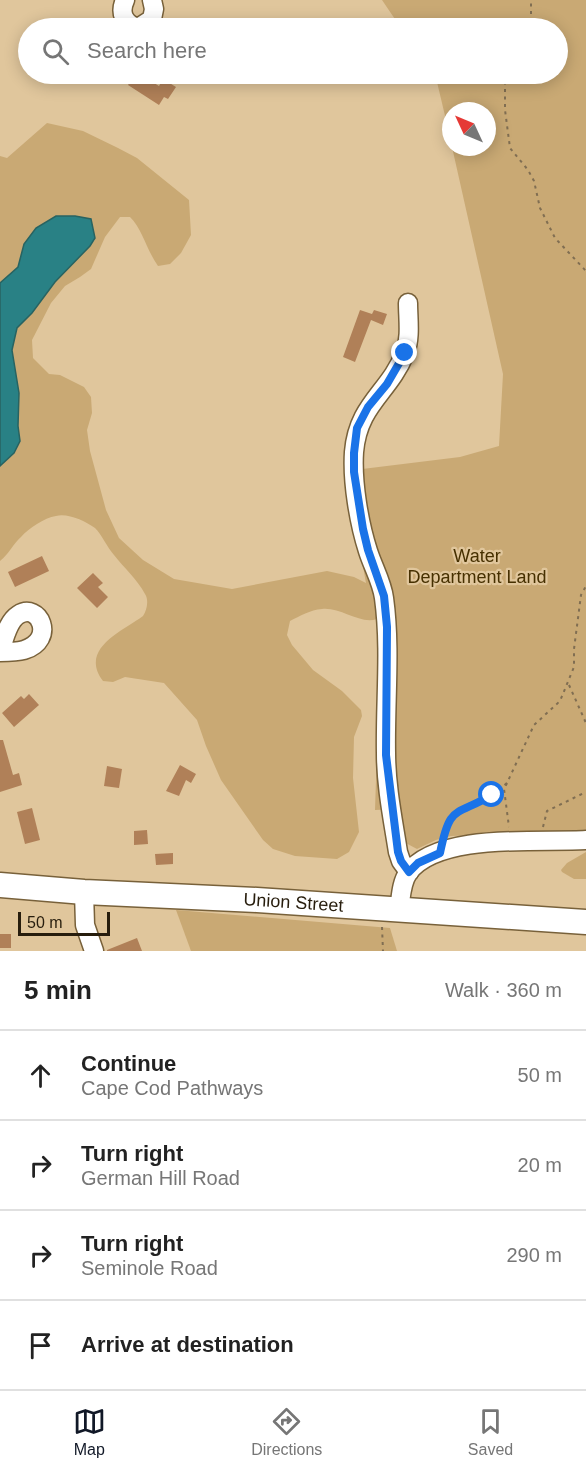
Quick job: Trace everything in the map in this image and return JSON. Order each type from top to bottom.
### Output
[{"type":"main road","name":"Union Street","points":[[0,885],[586,922]]},
{"type":"street","points":[[124,18],[122,9],[125,0]]},
{"type":"street","points":[[152,0],[154,9],[152,18]]},
{"type":"street","points":[[408,303],[408,337],[405,353],[387,384],[368,407],[357,428],[354,472],[368,550],[384,596],[387,627],[387,780],[398,852],[409,872]]},
{"type":"street","points":[[392,909],[409,872],[418,863],[440,853],[473,844],[586,840]]},
{"type":"street","points":[[84,892],[85,925],[94,951]]},
{"type":"path","points":[[531,0],[531,18]]},
{"type":"path","points":[[505,84],[505,110],[510,148],[534,181],[540,208],[555,238],[586,271]]},
{"type":"path","points":[[507,842],[509,821],[504,789],[534,725],[560,701],[568,684],[574,667],[581,595],[586,586]]},
{"type":"path","points":[[568,684],[586,723]]},
{"type":"path","points":[[440,853],[449,819],[507,783]]},
{"type":"path","points":[[541,842],[547,811],[586,792]]},
{"type":"path","points":[[383,951],[382,928],[392,909]]},
{"type":"green space","name":"Water Department Land","points":[[382,0],[586,0],[586,831],[451,836],[417,849],[402,841],[397,809],[375,810],[381,631],[377,619],[364,620],[322,609],[290,621],[287,635],[292,645],[313,670],[342,691],[361,710],[362,716],[354,737],[353,778],[359,832],[349,852],[337,859],[295,856],[273,849],[263,840],[221,780],[197,720],[164,683],[125,677],[113,682],[103,681],[97,670],[96,660],[99,651],[114,635],[143,616],[147,602],[138,583],[111,552],[95,528],[71,517],[61,515],[51,517],[28,530],[0,561],[0,466],[14,454],[20,441],[19,393],[12,350],[17,328],[32,313],[55,282],[95,240],[24,244],[18,267],[0,283],[0,156],[7,158],[47,123],[83,131],[137,158],[189,200],[191,235],[181,253],[170,264],[158,266],[134,222],[130,217],[120,217],[105,237],[91,269],[65,286],[51,303],[32,340],[33,358],[49,374],[60,375],[84,387],[91,397],[92,413],[87,430],[90,451],[106,510],[119,538],[143,560],[174,579],[232,589],[327,571],[354,577],[366,583],[346,471],[460,457],[499,446],[503,374],[454,156],[496,156],[496,102],[442,103],[437,84],[568,84],[568,18],[394,18]]},
{"type":"green space","points":[[586,852],[586,879],[574,879],[562,872],[561,870],[567,863]]},
{"type":"green space","points":[[176,910],[390,928],[397,951],[191,951]]},
{"type":"water","points":[[56,216],[91,219],[95,238],[17,328],[12,350],[19,393],[20,441],[14,453],[0,466],[0,283],[18,267],[24,244],[36,228]]},
{"type":"building","points":[[171,84],[176,87],[168,99],[164,97],[159,105],[128,85]]},
{"type":"building","points":[[360,310],[372,314],[374,310],[387,314],[383,325],[371,320],[355,362],[343,357]]},
{"type":"building","points":[[42,556],[49,571],[15,587],[8,572]]},
{"type":"building","points":[[93,573],[103,583],[98,587],[108,597],[97,608],[77,588]]},
{"type":"building","points":[[29,694],[39,705],[14,727],[2,713],[21,696],[24,699]]},
{"type":"building","points":[[0,740],[3,740],[13,775],[19,773],[22,785],[0,792]]},
{"type":"building","points":[[180,765],[196,774],[191,783],[186,780],[179,796],[166,791]]},
{"type":"building","points":[[107,766],[122,769],[119,788],[104,786]]},
{"type":"building","points":[[32,808],[40,840],[25,844],[17,812]]},
{"type":"building","points":[[147,830],[148,844],[134,845],[134,831]]},
{"type":"building","points":[[173,853],[173,864],[156,865],[155,854]]},
{"type":"building","points":[[0,934],[11,934],[11,948],[0,948]]},
{"type":"building","points":[[137,938],[142,951],[107,951],[107,950]]},
{"type":"route","points":[[405,353],[387,384],[368,407],[357,428],[354,472],[368,550],[384,596],[387,627],[387,780],[398,852],[409,872],[418,863],[440,853],[445,828],[449,819],[456,812],[492,795]]}]
